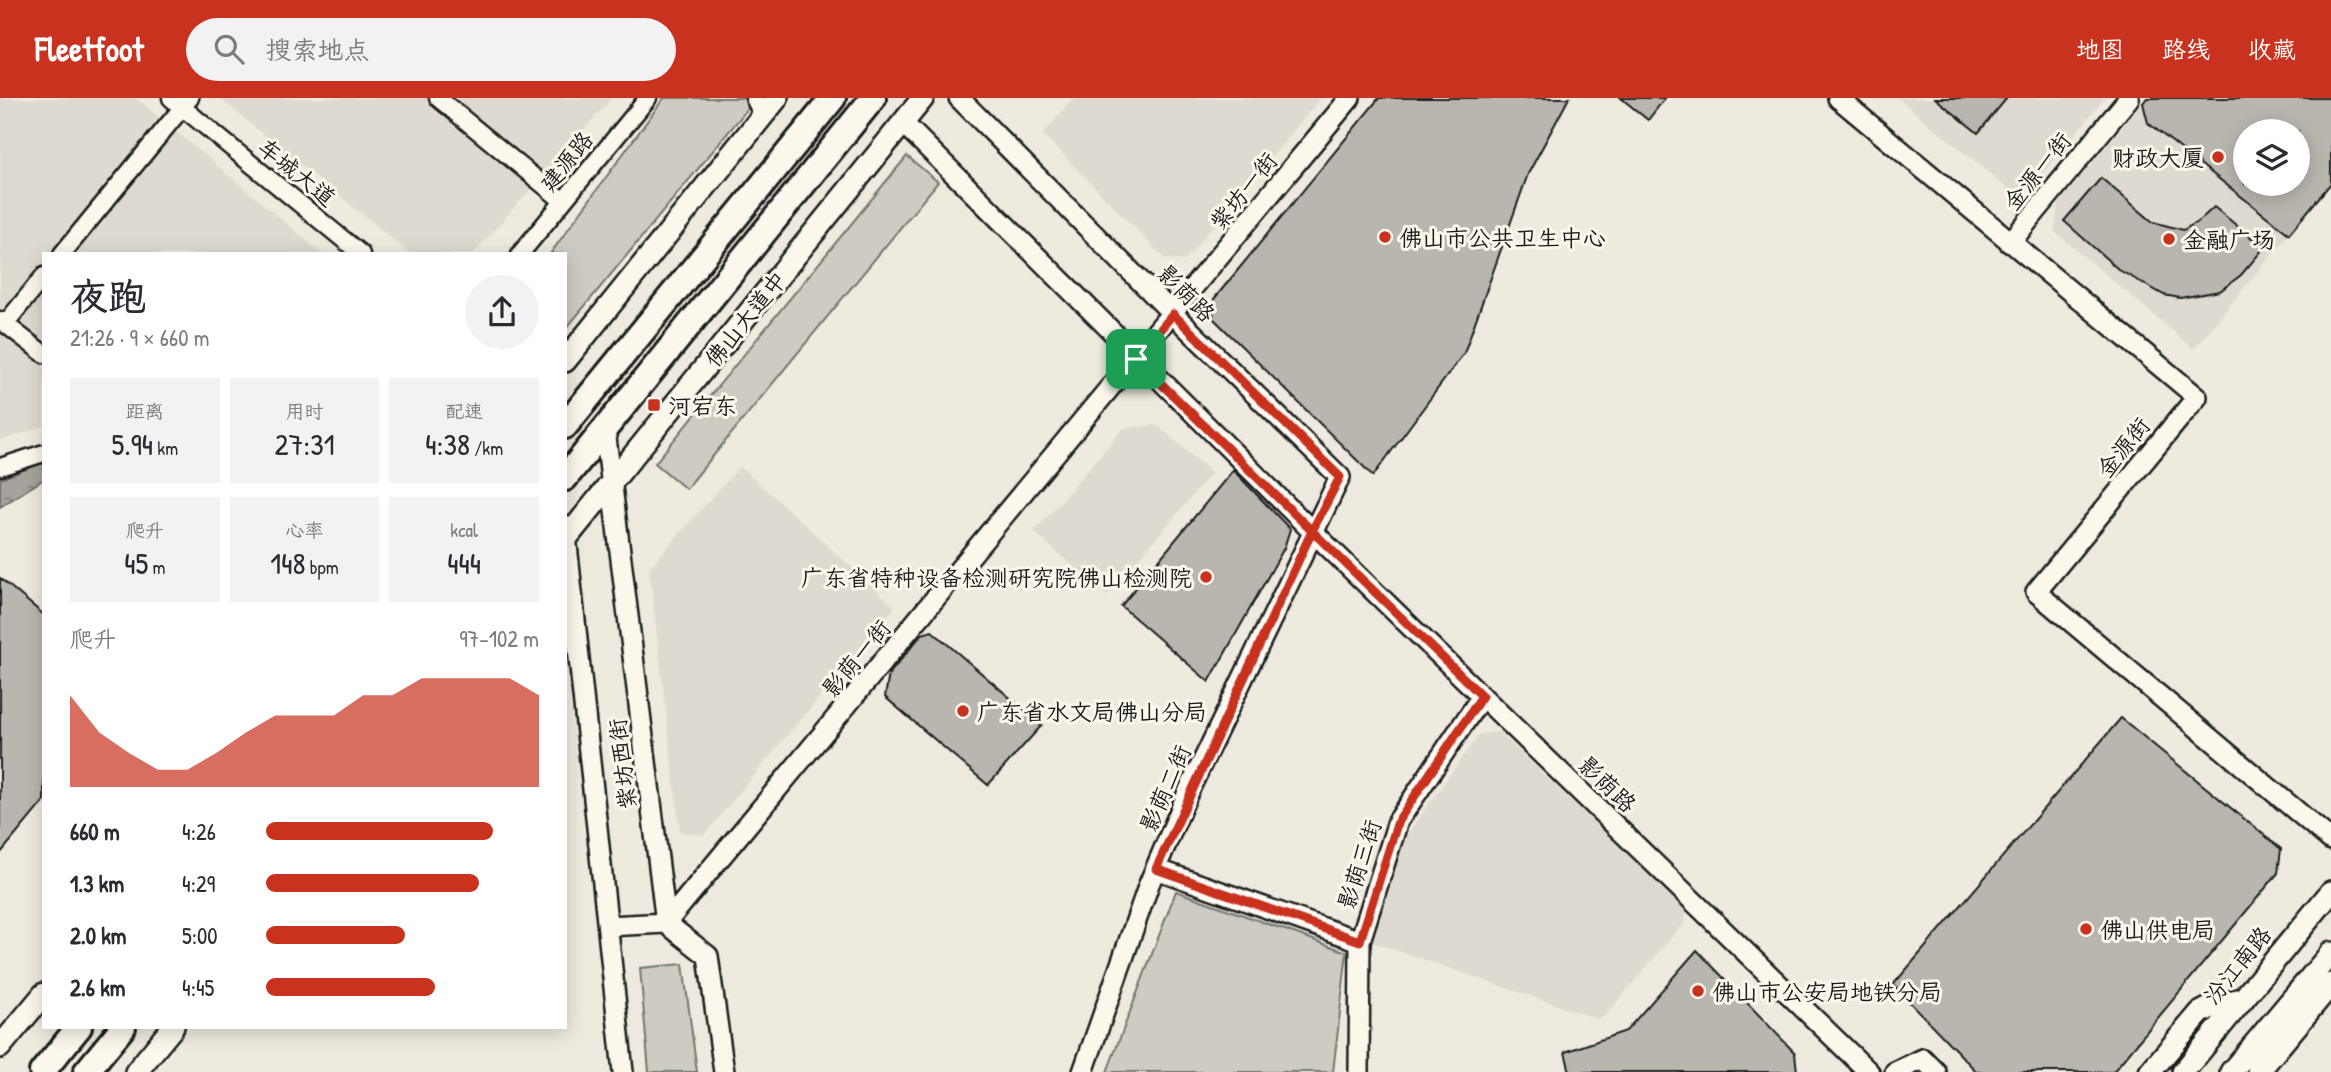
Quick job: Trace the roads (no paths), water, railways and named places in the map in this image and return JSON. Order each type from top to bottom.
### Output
[{"type":"highway","points":[[567,424],[833,98]]},
{"type":"highway","name":"佛山大道中","points":[[567,476],[873,98]]},
{"type":"highway","points":[[42,1072],[77,1029]]},
{"type":"highway","points":[[86,1072],[121,1029]]},
{"type":"main road","points":[[567,358],[758,107],[777,98]]},
{"type":"main road","name":"佛山大道中","points":[[567,534],[612,483],[923,98]]},
{"type":"main road","name":"汾江南路","points":[[2183,1072],[2331,891]]},
{"type":"main road","points":[[2231,1072],[2331,953]]},
{"type":"main road","points":[[2258,1072],[2331,984]]},
{"type":"main road","points":[[0,1047],[42,996]]},
{"type":"main road","points":[[2150,1072],[2200,1013],[2215,1004],[2242,999]]},
{"type":"main road","points":[[136,1072],[171,1029]]},
{"type":"street","points":[[438,98],[563,201]]},
{"type":"street","name":"建源路","points":[[522,252],[648,98]]},
{"type":"street","name":"影荫路","points":[[960,98],[1173,314],[1340,477],[1312,531]]},
{"type":"street","name":"紫坊一街","points":[[1136,359],[1350,98]]},
{"type":"street","name":"金源街","points":[[1838,98],[2197,397],[2036,592],[2331,840]]},
{"type":"street","name":"金源一街","points":[[2010,243],[2129,98]]},
{"type":"street","points":[[64,252],[181,101]]},
{"type":"street","name":"车城大道","points":[[181,101],[359,252]]},
{"type":"street","name":"影荫路","points":[[903,123],[1136,359],[1869,1072]]},
{"type":"street","points":[[42,278],[2,322],[42,352]]},
{"type":"street","name":"影荫一街","points":[[666,923],[1136,359]]},
{"type":"street","name":"紫坊西街","points":[[605,430],[666,923]]},
{"type":"street","points":[[0,467],[42,454]]},
{"type":"street","name":"影荫二街","points":[[1083,1072],[1156,869],[1312,531]]},
{"type":"street","name":"紫坊西街","points":[[567,544],[623,1072]]},
{"type":"street","name":"影荫三街","points":[[1359,1072],[1360,941],[1398,821],[1482,696]]},
{"type":"street","points":[[1156,869],[1360,941]]},
{"type":"street","points":[[608,926],[666,923],[708,956],[724,1072]]},
{"type":"street","points":[[1895,1072],[1923,1059],[1936,1072]]},
{"type":"water","points":[[42,463],[42,480],[0,507],[0,479]]},
{"type":"place","name":"财政大厦","points":[[2218,157]]},
{"type":"place","name":"佛山市公共卫生中心","points":[[1385,237]]},
{"type":"place","name":"金融广场","points":[[2169,239]]},
{"type":"place","name":"河宕东","points":[[654,405]]},
{"type":"place","name":"广东省特种设备检测研究院佛山检测院","points":[[1206,577]]},
{"type":"place","name":"广东省水文局佛山分局","points":[[963,711]]},
{"type":"place","name":"佛山供电局","points":[[2086,929]]},
{"type":"place","name":"佛山市公安局地铁分局","points":[[1698,991]]}]
